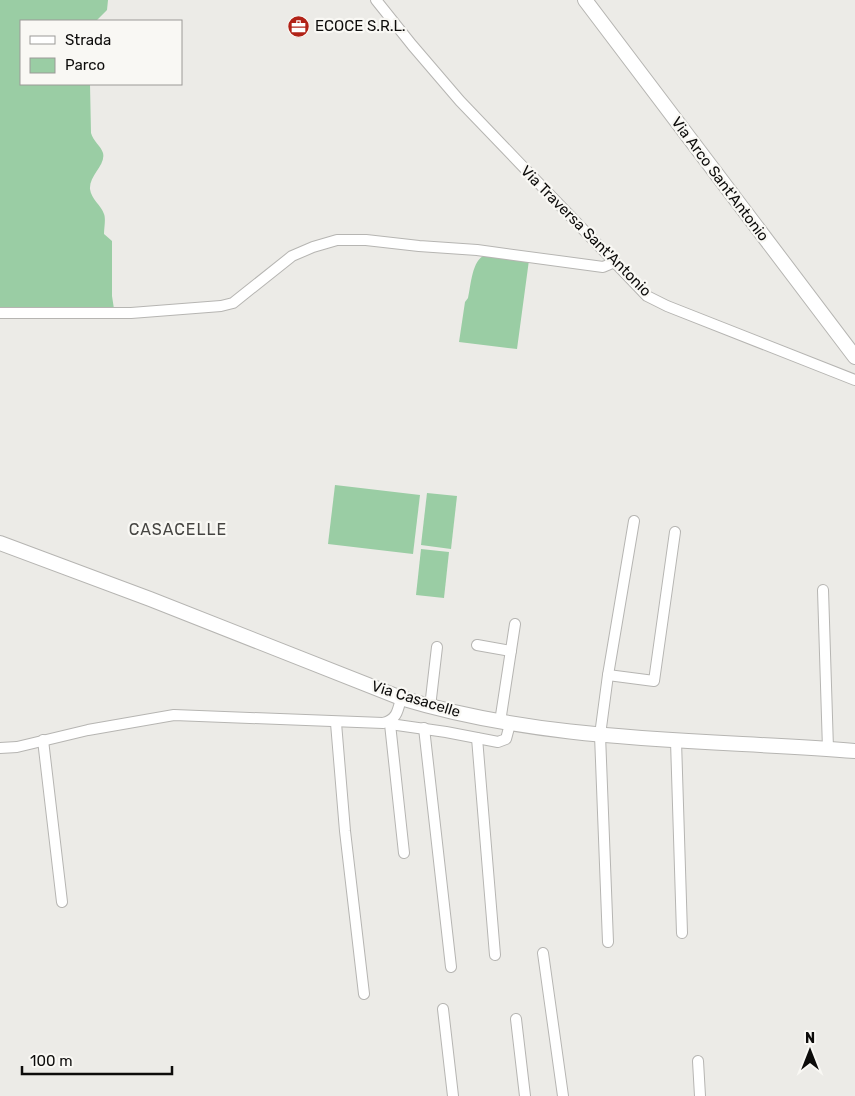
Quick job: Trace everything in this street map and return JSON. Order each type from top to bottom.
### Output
[{"type":"street","name":"Via Traversa Sant'Antonio","points":[[376,0],[460,101],[647,296],[855,380]]},
{"type":"street","name":"Via Arco Sant'Antonio","points":[[585,0],[855,357]]},
{"type":"street","points":[[0,313],[131,313],[221,306],[233,303],[292,256],[313,246],[337,240],[366,240],[477,250],[602,266],[615,262]]},
{"type":"street","points":[[608,942],[600,735],[608,675],[634,522]]},
{"type":"street","points":[[608,675],[654,681],[675,532]]},
{"type":"street","name":"Via Casacelle","points":[[0,544],[401,698],[430,707],[505,723],[600,735],[855,751]]},
{"type":"street","points":[[823,590],[828,749]]},
{"type":"street","points":[[0,748],[17,747],[42,740],[174,715],[336,723],[389,723],[498,742],[505,741],[508,736],[505,723],[515,624]]},
{"type":"street","points":[[477,645],[511,652]]},
{"type":"street","points":[[430,707],[437,647]]},
{"type":"street","points":[[389,723],[396,716],[401,698]]},
{"type":"street","points":[[336,723],[345,831],[364,994]]},
{"type":"street","points":[[389,723],[404,853]]},
{"type":"street","points":[[424,728],[451,967]]},
{"type":"street","points":[[477,738],[495,955]]},
{"type":"street","points":[[42,740],[62,902]]},
{"type":"street","points":[[676,741],[682,933]]},
{"type":"street","points":[[543,952],[563,1096]]},
{"type":"street","points":[[443,1009],[453,1096]]},
{"type":"street","points":[[516,1019],[525,1096]]},
{"type":"street","points":[[698,1060],[700,1096]]},
{"type":"green space","points":[[0,0],[108,0],[107,10],[97,20],[20,20],[20,85],[90,85],[91,133],[93,139],[102,150],[103,157],[92,179],[90,189],[92,196],[104,214],[104,234],[112,241],[112,296],[114,309],[0,310]]},
{"type":"green space","points":[[485,255],[529,260],[517,349],[459,342],[465,302],[468,298],[475,267],[477,262]]},
{"type":"green space","points":[[335,485],[420,495],[413,554],[328,544]]},
{"type":"green space","points":[[427,493],[457,496],[451,549],[421,545]]},
{"type":"green space","points":[[421,549],[449,552],[444,598],[416,595]]},
{"type":"place","name":"ECOCE S.R.L.","points":[[299,26]]},
{"type":"district","name":"CASACELLE","points":[[178,529]]}]
